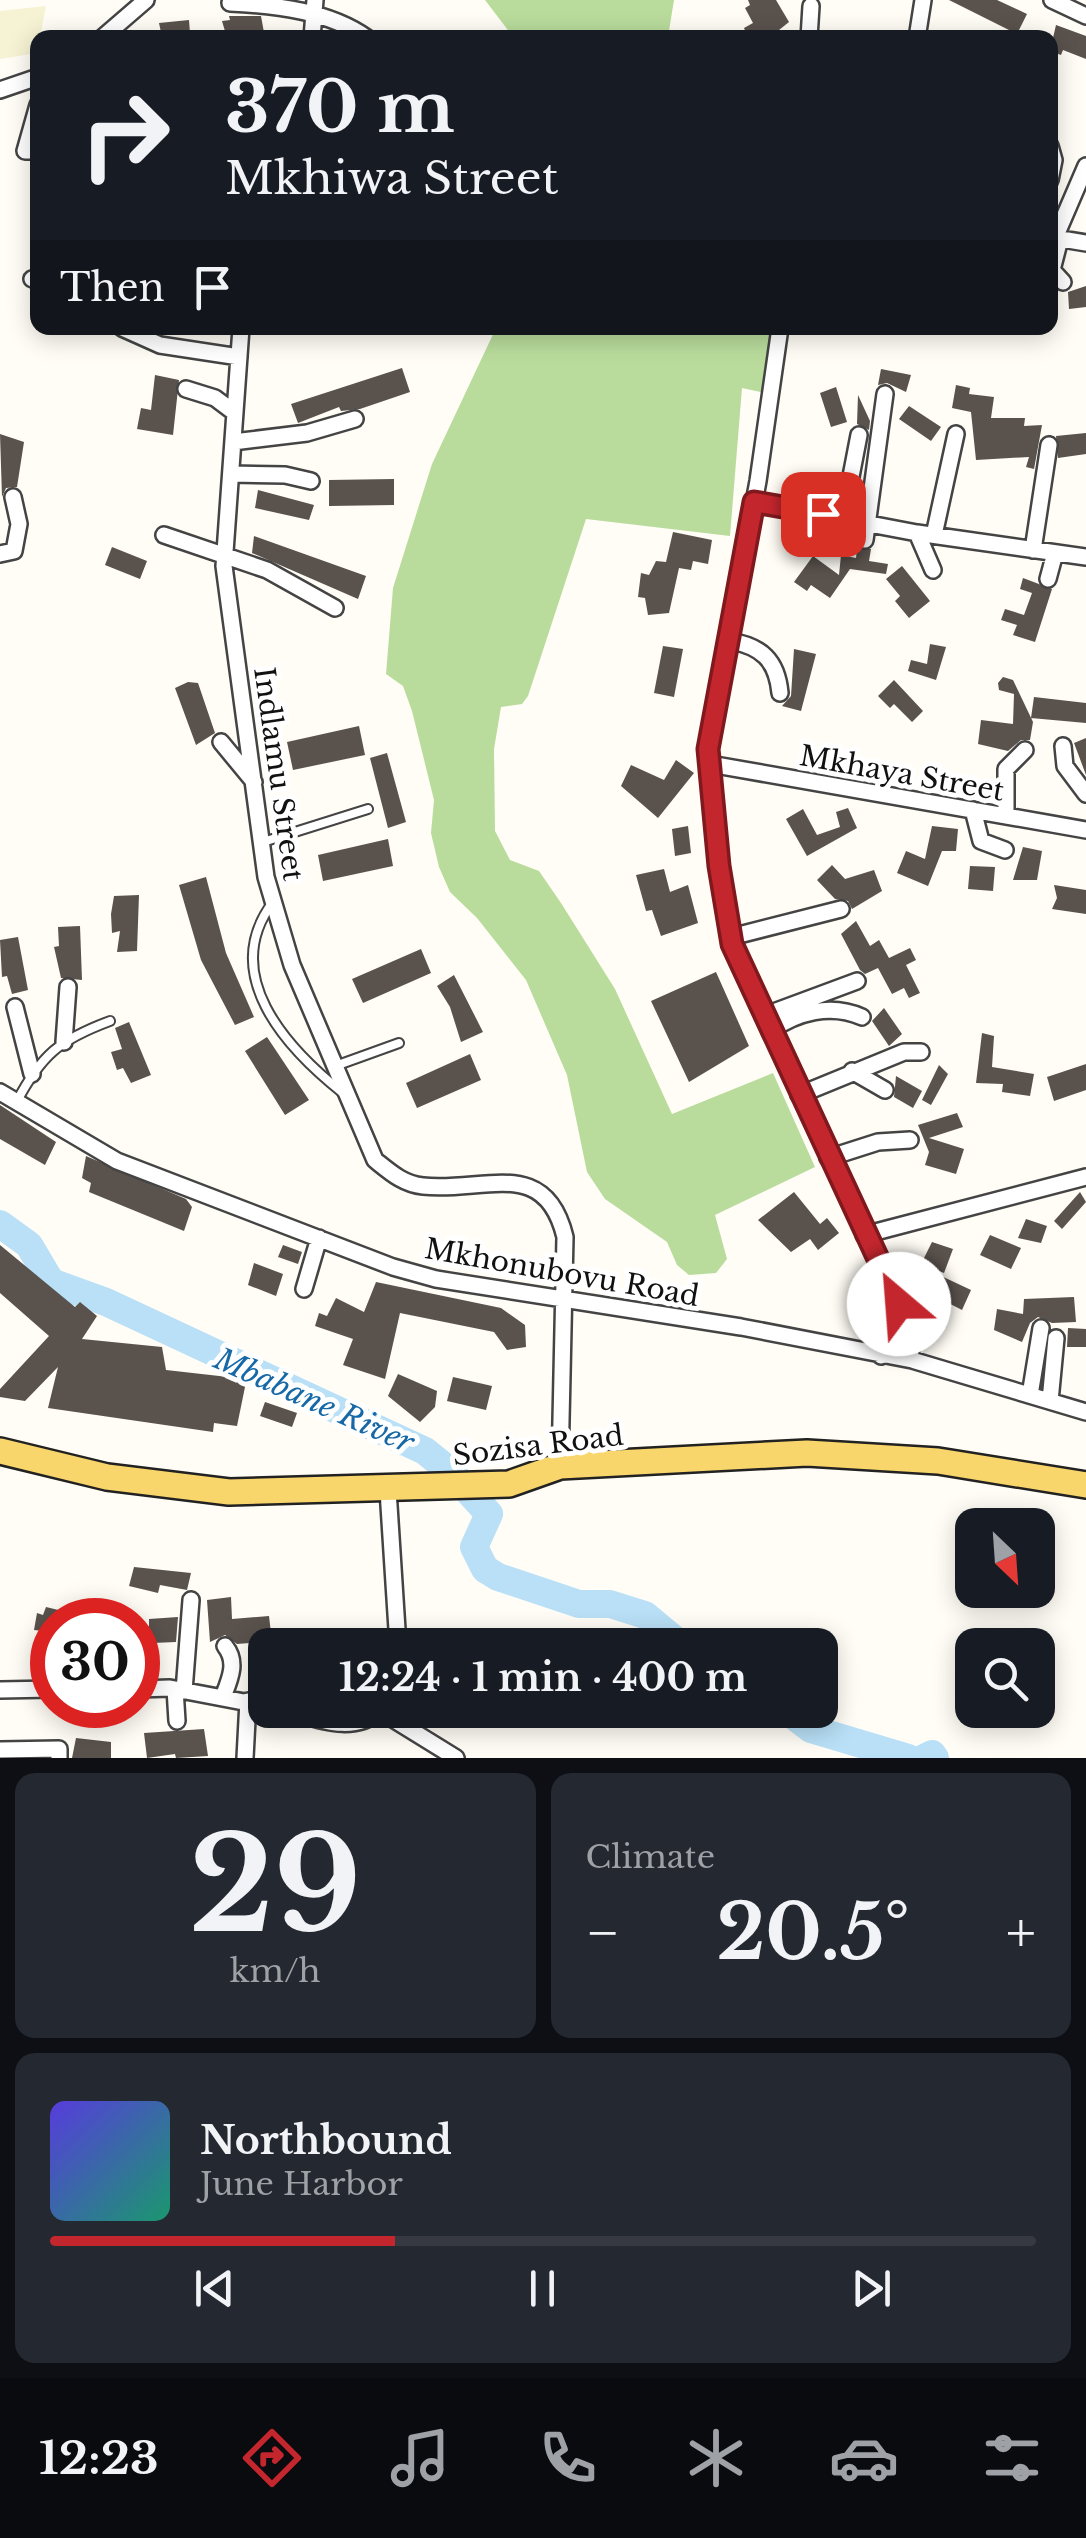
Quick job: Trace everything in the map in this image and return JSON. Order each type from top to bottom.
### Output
[{"type":"main road","name":"Sozisa Road","points":[[0,1450],[107,1477],[229,1492],[509,1484],[560,1466],[807,1453],[938,1461],[1086,1485]]},
{"type":"street","points":[[111,30],[146,0]]},
{"type":"street","points":[[313,30],[315,0]]},
{"type":"street","points":[[918,30],[922,0]]},
{"type":"street","points":[[1052,0],[1086,16]]},
{"type":"street","points":[[230,3],[284,8],[356,30]]},
{"type":"street","points":[[810,30],[811,6]]},
{"type":"street","points":[[0,90],[30,80]]},
{"type":"street","points":[[1058,231],[1086,166]]},
{"type":"street","points":[[1058,238],[1086,243]]},
{"type":"street","points":[[1058,277],[1063,282]]},
{"type":"street","points":[[139,335],[160,344],[239,358]]},
{"type":"street","name":"Indlamu Street","points":[[241,335],[225,556],[262,842],[273,902],[292,966],[338,1065],[375,1160],[397,1178],[420,1186],[523,1183],[540,1192],[555,1208],[565,1237],[561,1298]]},
{"type":"street","points":[[779,335],[754,502],[708,749],[731,937],[828,1158],[902,1311],[912,1360]]},
{"type":"street","points":[[186,389],[215,398],[236,413]]},
{"type":"street","points":[[866,532],[885,394]]},
{"type":"street","points":[[233,442],[306,433],[356,419]]},
{"type":"street","points":[[933,570],[922,552],[956,434]]},
{"type":"street","points":[[843,518],[859,435]]},
{"type":"street","points":[[1033,550],[1050,445]]},
{"type":"street","points":[[231,474],[285,475],[311,481]]},
{"type":"street","points":[[0,554],[14,551],[18,524],[13,497]]},
{"type":"street","points":[[754,502],[843,518],[866,532],[926,534],[1086,558]]},
{"type":"street","points":[[802,547],[808,535],[803,511]]},
{"type":"street","points":[[164,535],[267,570],[335,608]]},
{"type":"street","points":[[1048,579],[1055,553]]},
{"type":"street","points":[[730,641],[759,649],[770,660],[780,693]]},
{"type":"street","points":[[220,742],[254,782]]},
{"type":"street","points":[[1063,746],[1065,766],[1086,794]]},
{"type":"street","points":[[1006,816],[1006,769],[1024,750]]},
{"type":"street","name":"Mkhaya Street","points":[[710,764],[1086,830]]},
{"type":"street","points":[[972,810],[981,841],[1005,850]]},
{"type":"street","points":[[731,937],[840,909]]},
{"type":"street","points":[[767,1024],[857,981]]},
{"type":"street","points":[[64,1042],[68,987]]},
{"type":"street","points":[[16,1007],[32,1074]]},
{"type":"street","points":[[767,1024],[823,1010],[848,1011],[862,1018]]},
{"type":"street","points":[[800,1095],[904,1052],[922,1052]]},
{"type":"street","points":[[852,1071],[885,1090]]},
{"type":"street","name":"Mkhonubovu Road","points":[[0,1092],[117,1161],[436,1279],[912,1360],[1086,1412]]},
{"type":"street","points":[[828,1158],[878,1142],[910,1140]]},
{"type":"street","points":[[864,1235],[1086,1177]]},
{"type":"street","points":[[304,1290],[319,1238]]},
{"type":"street","points":[[560,1466],[561,1298]]},
{"type":"street","points":[[881,1356],[902,1311]]},
{"type":"street","points":[[1030,1395],[1041,1328]]},
{"type":"street","points":[[1050,1401],[1056,1338]]},
{"type":"street","points":[[388,1490],[397,1628]]},
{"type":"street","points":[[177,1720],[180,1690],[190,1669],[191,1600]]},
{"type":"street","points":[[223,1697],[232,1672],[232,1655],[225,1646]]},
{"type":"street","points":[[0,1690],[30,1689]]},
{"type":"street","points":[[160,1689],[248,1702],[245,1758]]},
{"type":"street","points":[[408,1728],[456,1758]]},
{"type":"street","points":[[0,1750],[59,1750],[60,1758]]},
{"type":"lane","points":[[262,842],[368,810]]},
{"type":"lane","points":[[273,902],[256,924],[252,944],[252,970],[264,1002],[312,1067],[351,1100]]},
{"type":"lane","points":[[16,1103],[32,1074],[64,1042],[110,1021]]},
{"type":"lane","points":[[338,1065],[399,1043]]},
{"type":"shaded area","points":[[46,6],[41,30],[30,30],[30,54],[0,59],[0,11]]},
{"type":"green space","points":[[485,0],[674,0],[669,30],[508,30]]},
{"type":"green space","points":[[493,335],[779,335],[765,393],[742,388],[730,536],[586,519],[528,696],[522,704],[501,707],[494,749],[495,831],[510,860],[539,871],[615,989],[672,1114],[773,1073],[815,1167],[715,1215],[727,1259],[716,1273],[689,1275],[677,1265],[667,1242],[605,1199],[587,1172],[567,1075],[526,980],[477,918],[450,892],[439,867],[431,833],[434,800],[412,711],[403,686],[386,674],[393,588],[432,464]]},
{"type":"building","points":[[748,0],[776,0],[789,22],[779,30],[745,30],[753,23],[745,8],[750,5]]},
{"type":"building","points":[[949,0],[997,0],[1027,14],[1019,30],[1009,30]]},
{"type":"building","points":[[229,16],[261,16],[264,30],[225,30],[222,21],[230,20]]},
{"type":"building","points":[[189,20],[190,30],[160,30],[159,23]]},
{"type":"building","points":[[1056,25],[1086,36],[1086,59],[1063,50],[1058,54],[1058,30]]},
{"type":"building","points":[[1086,286],[1086,307],[1069,309],[1068,292]]},
{"type":"building","points":[[402,368],[410,392],[360,409],[341,411],[339,407],[298,423],[291,404]]},
{"type":"building","points":[[881,369],[911,375],[906,392],[887,383],[878,385]]},
{"type":"building","points":[[155,375],[179,380],[173,435],[137,429],[141,408],[151,410]]},
{"type":"building","points":[[956,385],[970,388],[969,394],[994,397],[991,418],[1025,418],[1024,426],[1042,425],[1034,469],[1026,467],[1029,457],[976,460],[971,412],[952,408]]},
{"type":"building","points":[[836,387],[847,422],[831,427],[820,393]]},
{"type":"building","points":[[858,395],[870,421],[869,430],[857,424]]},
{"type":"building","points":[[909,406],[941,427],[931,441],[899,419]]},
{"type":"building","points":[[1086,433],[1086,454],[1058,458],[1056,436]]},
{"type":"building","points":[[0,434],[24,442],[17,487],[6,488],[2,497]]},
{"type":"building","points":[[394,479],[394,505],[329,506],[329,480]]},
{"type":"building","points":[[258,490],[314,505],[309,520],[255,508]]},
{"type":"building","points":[[673,532],[712,540],[708,564],[693,561],[691,570],[679,568],[669,613],[648,615],[645,598],[638,597],[641,573],[649,575],[656,561],[666,562]]},
{"type":"building","points":[[254,536],[366,576],[358,599],[252,553]]},
{"type":"building","points":[[112,547],[147,561],[140,579],[105,565]]},
{"type":"building","points":[[857,548],[871,549],[869,561],[888,564],[886,574],[850,569],[830,598],[811,585],[807,591],[794,582],[813,556],[839,575],[841,555],[856,558]]},
{"type":"building","points":[[902,566],[930,601],[909,618],[895,601],[900,596],[886,579]]},
{"type":"building","points":[[1023,578],[1052,589],[1035,642],[1013,635],[1017,625],[1001,620],[1005,609],[1024,615],[1032,593],[1020,589]]},
{"type":"building","points":[[930,644],[946,647],[936,680],[908,671],[911,660],[927,664]]},
{"type":"building","points":[[663,646],[683,649],[674,697],[654,693]]},
{"type":"building","points":[[794,649],[816,654],[801,711],[782,706],[791,696]]},
{"type":"building","points":[[1003,677],[1013,680],[1033,722],[1030,740],[1021,740],[1008,751],[978,744],[981,720],[1013,724],[1014,694],[999,690],[998,683]]},
{"type":"building","points":[[894,680],[923,711],[912,722],[894,704],[890,708],[878,696]]},
{"type":"building","points":[[188,682],[198,683],[215,733],[196,745],[175,688]]},
{"type":"building","points":[[1034,697],[1086,703],[1086,723],[1031,718]]},
{"type":"building","points":[[359,726],[365,755],[293,770],[287,742]]},
{"type":"building","points":[[1086,738],[1086,775],[1074,743]]},
{"type":"building","points":[[387,753],[406,822],[388,828],[370,758]]},
{"type":"building","points":[[676,760],[694,773],[658,818],[621,786],[631,765],[664,780]]},
{"type":"building","points":[[848,808],[857,828],[807,856],[786,819],[803,809],[817,835],[840,827],[836,812]]},
{"type":"building","points":[[688,826],[691,853],[675,856],[672,829]]},
{"type":"building","points":[[932,826],[958,829],[956,851],[942,851],[928,886],[897,873],[906,851],[925,859]]},
{"type":"building","points":[[388,839],[393,866],[323,881],[318,855]]},
{"type":"building","points":[[1023,847],[1042,851],[1037,880],[1013,880]]},
{"type":"building","points":[[832,865],[845,879],[874,870],[882,891],[852,909],[848,901],[835,899],[817,880]]},
{"type":"building","points":[[970,866],[995,867],[993,891],[968,889]]},
{"type":"building","points":[[664,869],[670,892],[688,885],[698,923],[661,936],[652,910],[646,911],[636,875]]},
{"type":"building","points":[[206,877],[226,953],[254,1017],[235,1025],[201,960],[179,885]]},
{"type":"building","points":[[1054,885],[1086,890],[1086,914],[1052,909],[1057,898]]},
{"type":"building","points":[[139,895],[137,951],[117,952],[120,931],[112,933],[114,896]]},
{"type":"building","points":[[856,921],[870,946],[879,940],[889,958],[910,948],[916,960],[906,965],[920,993],[909,998],[904,988],[892,994],[878,968],[865,974],[860,970],[841,934]]},
{"type":"building","points":[[80,926],[82,980],[61,978],[54,947],[59,946],[58,927]]},
{"type":"building","points":[[18,937],[28,990],[12,994],[7,976],[2,977],[0,940]]},
{"type":"building","points":[[421,949],[431,973],[363,1003],[352,979]]},
{"type":"building","points":[[716,972],[749,1046],[689,1082],[651,1001]]},
{"type":"building","points":[[454,975],[483,1032],[461,1042],[450,1007],[437,986]]},
{"type":"building","points":[[884,1008],[902,1034],[889,1046],[872,1021]]},
{"type":"building","points":[[129,1022],[151,1075],[131,1083],[123,1068],[117,1070],[111,1052],[122,1049],[115,1028]]},
{"type":"building","points":[[982,1033],[994,1036],[992,1067],[1034,1074],[1030,1096],[1002,1092],[1003,1084],[976,1083]]},
{"type":"building","points":[[267,1037],[309,1100],[285,1115],[245,1051]]},
{"type":"building","points":[[470,1054],[481,1080],[417,1108],[406,1083]]},
{"type":"building","points":[[1086,1064],[1086,1090],[1054,1101],[1047,1077]]},
{"type":"building","points":[[939,1065],[948,1074],[931,1105],[922,1100]]},
{"type":"building","points":[[896,1076],[922,1091],[913,1108],[894,1097]]},
{"type":"building","points":[[0,1105],[56,1142],[45,1165],[0,1139]]},
{"type":"building","points":[[957,1113],[963,1127],[929,1138],[964,1149],[956,1174],[925,1165],[929,1152],[918,1125]]},
{"type":"building","points":[[86,1156],[186,1199],[192,1207],[184,1231],[89,1192],[91,1183],[82,1178]]},
{"type":"building","points":[[794,1192],[820,1224],[827,1218],[839,1233],[818,1250],[810,1239],[791,1252],[758,1220]]},
{"type":"building","points":[[1080,1192],[1086,1202],[1062,1229],[1054,1221]]},
{"type":"building","points":[[1026,1219],[1047,1226],[1041,1243],[1018,1238]]},
{"type":"building","points":[[990,1235],[1021,1248],[1011,1269],[980,1255]]},
{"type":"building","points":[[932,1242],[953,1249],[944,1273],[921,1264]]},
{"type":"building","points":[[0,1245],[75,1307],[80,1302],[97,1316],[82,1339],[162,1347],[166,1370],[237,1378],[245,1387],[237,1426],[214,1423],[213,1432],[48,1408],[58,1367],[25,1401],[0,1397],[0,1389],[49,1336],[0,1293]]},
{"type":"building","points":[[283,1245],[302,1252],[298,1264],[278,1257]]},
{"type":"building","points":[[254,1263],[283,1274],[276,1296],[248,1285]]},
{"type":"building","points":[[937,1274],[971,1290],[962,1310],[929,1293]]},
{"type":"building","points":[[376,1282],[501,1308],[525,1325],[526,1347],[507,1350],[494,1332],[400,1313],[385,1379],[343,1365],[353,1339],[315,1326],[319,1313],[327,1316],[336,1298],[364,1312]]},
{"type":"building","points":[[1074,1297],[1076,1322],[1052,1323],[1038,1317],[1030,1323],[1022,1342],[994,1330],[997,1309],[1023,1314],[1024,1299]]},
{"type":"building","points":[[1068,1328],[1086,1329],[1086,1347],[1067,1347]]},
{"type":"building","points":[[398,1374],[437,1391],[435,1407],[420,1422],[388,1396]]},
{"type":"building","points":[[453,1377],[492,1386],[486,1410],[447,1401]]},
{"type":"building","points":[[265,1402],[297,1413],[292,1427],[260,1416]]},
{"type":"building","points":[[134,1567],[191,1573],[187,1590],[160,1585],[158,1593],[129,1586]]},
{"type":"building","points":[[231,1597],[232,1619],[269,1616],[270,1628],[248,1628],[248,1643],[237,1644],[225,1635],[210,1642],[207,1600]]},
{"type":"building","points":[[178,1617],[176,1642],[160,1643],[160,1618]]},
{"type":"building","points":[[204,1729],[208,1756],[176,1758],[175,1754],[147,1758],[144,1733]]},
{"type":"building","points":[[76,1738],[111,1742],[111,1758],[72,1758]]},
{"type":"waterway","name":"Mbabane River","points":[[0,1224],[29,1245],[51,1282],[106,1302],[425,1451],[451,1472],[489,1514],[474,1547],[485,1569],[498,1577],[579,1604],[610,1604],[645,1615],[661,1628]]},
{"type":"waterway","name":"Mbabane River","points":[[810,1728],[908,1758]]},
{"type":"waterway","name":"Mbabane River","points":[[924,1758],[932,1754],[935,1758]]},
{"type":"route","points":[[823,514],[754,502],[708,749],[719,866],[732,944],[899,1304]]}]
